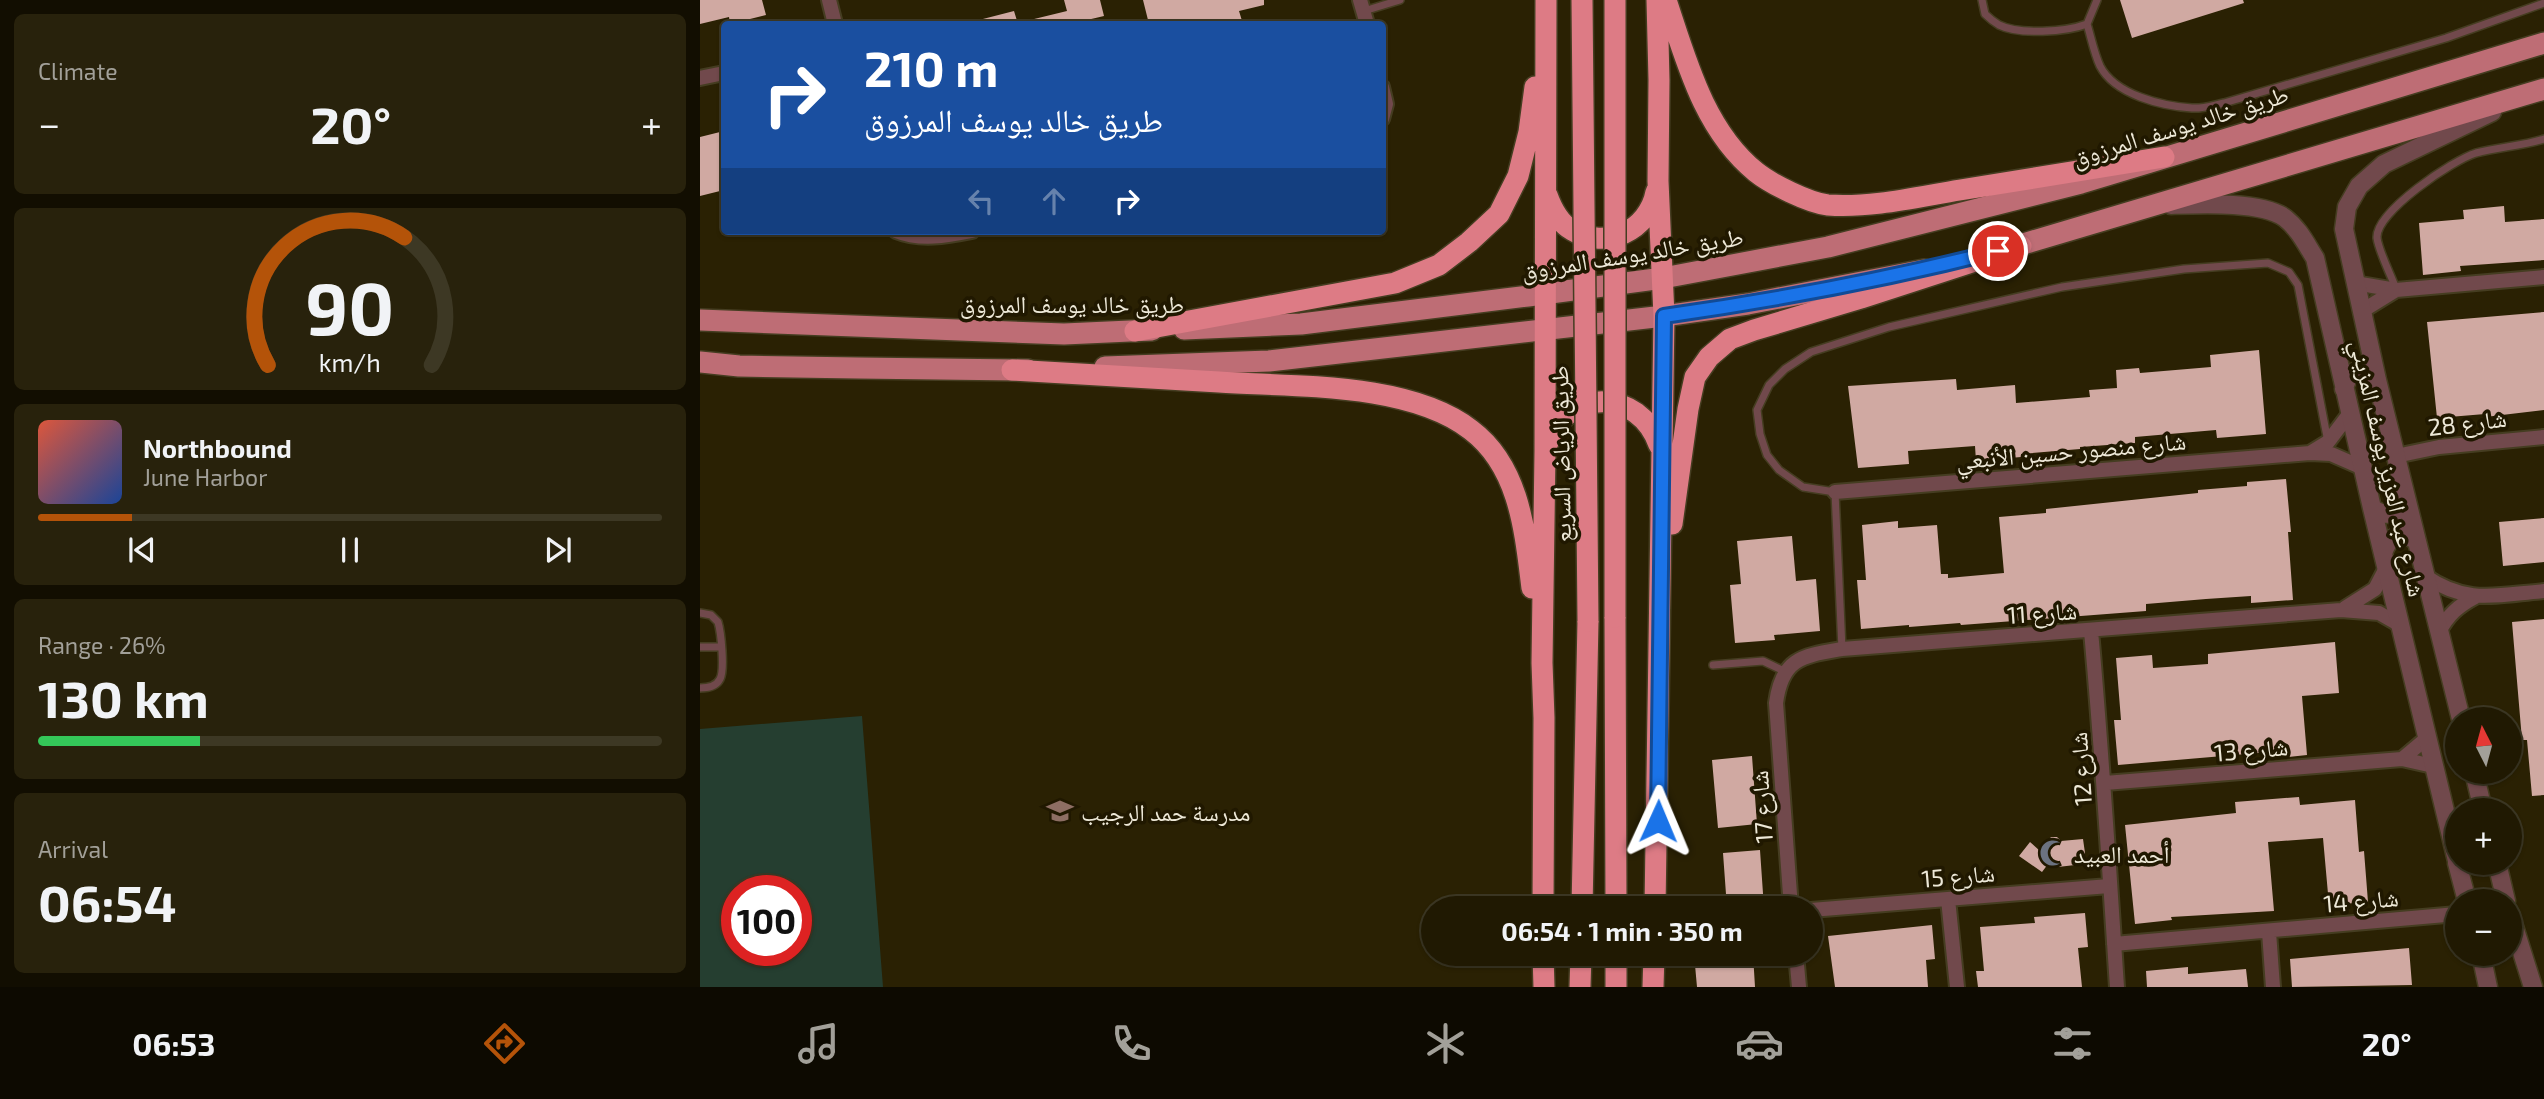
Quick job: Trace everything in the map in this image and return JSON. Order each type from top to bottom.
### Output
[{"type":"highway","name":"طريق الرياض السريع","points":[[1582,0],[1588,621],[1582,896]]},
{"type":"highway","points":[[1615,0],[1616,896]]},
{"type":"highway","points":[[1655,896],[1664,316],[1658,181],[1657,0]]},
{"type":"highway","points":[[1666,0],[1693,82],[1709,113],[1730,144],[1756,172],[1789,191],[1826,205],[1880,203],[2164,157]]},
{"type":"highway","points":[[1543,896],[1546,1]]},
{"type":"highway","points":[[1135,331],[1395,283],[1438,265],[1469,242],[1499,214],[1518,176],[1529,132],[1546,1]]},
{"type":"highway","points":[[1545,190],[1554,213],[1571,230],[1594,239],[1619,237],[1640,224],[1654,205],[1658,181]]},
{"type":"highway","points":[[1661,606],[1688,409],[1695,377],[1709,357],[1730,339],[1754,330],[2021,246]]},
{"type":"highway","points":[[1012,370],[1337,390],[1402,398],[1443,412],[1472,430],[1495,457],[1513,485],[1525,529],[1542,663]]},
{"type":"highway","points":[[1545,452],[1551,432],[1564,416],[1582,405],[1603,401],[1623,405],[1641,415],[1654,431],[1661,450]]},
{"type":"highway","points":[[1543,966],[1544,987]]},
{"type":"highway","points":[[1580,987],[1581,966]]},
{"type":"highway","points":[[1616,966],[1616,987]]},
{"type":"highway","points":[[1653,987],[1654,966]]},
{"type":"main road","name":"طريق خالد يوسف المرزوق","points":[[700,320],[1064,334],[1301,324],[1663,278],[1828,247],[2081,183],[2544,43]]},
{"type":"main road","points":[[700,365],[1012,370],[1269,361],[1748,304],[1910,273],[2021,246],[2544,90]]},
{"type":"street","points":[[830,0],[834,21]]},
{"type":"street","points":[[700,78],[721,74]]},
{"type":"street","name":"شارع عبد العزيز يوسف المزيني","points":[[2458,707],[2355,283],[2344,229],[2347,207],[2359,186],[2384,164],[2544,90]]},
{"type":"street","name":"شارع عبد العزيز يوسف المزيني","points":[[2161,205],[2214,204],[2268,210],[2284,217],[2298,231],[2315,258],[2445,814]]},
{"type":"street","points":[[905,235],[943,235]]},
{"type":"street","points":[[2355,283],[2396,290],[2544,276]]},
{"type":"street","points":[[2362,311],[2396,290]]},
{"type":"street","points":[[2344,389],[2348,376],[2360,369],[2373,374],[2377,380]]},
{"type":"street","name":"شارع منصور حسين الأنبعي","points":[[2310,453],[2328,442],[2350,413]]},
{"type":"street","name":"شارع 28","points":[[2396,456],[2439,447],[2544,437]]},
{"type":"street","name":"شارع منصور حسين الأنبعي","points":[[1835,492],[2310,453],[2331,454],[2363,468]]},
{"type":"street","points":[[2372,508],[2392,514],[2406,499]]},
{"type":"street","points":[[2385,561],[2384,547],[2395,536],[2402,535],[2416,540]]},
{"type":"street","name":"شارع 11","points":[[2341,610],[2375,589],[2385,561]]},
{"type":"street","points":[[2425,576],[2441,587],[2475,597],[2544,592]]},
{"type":"street","points":[[2439,632],[2446,618],[2475,597]]},
{"type":"street","name":"شارع 11","points":[[1784,671],[1811,655],[1842,649],[2341,610],[2379,613],[2400,625]]},
{"type":"street","name":"شارع 12","points":[[2091,631],[2105,783],[2117,987]]},
{"type":"street","name":"شارع 17","points":[[1784,671],[1776,703],[1790,896]]},
{"type":"street","points":[[2402,759],[2427,738]]},
{"type":"street","name":"شارع 13","points":[[2105,783],[2402,759],[2433,766]]},
{"type":"street","name":"شارع 15","points":[[1823,909],[2109,886]]},
{"type":"street","points":[[1948,899],[1957,987]]},
{"type":"street","name":"شارع 14","points":[[2114,944],[2445,915]]},
{"type":"street","points":[[2269,932],[2273,987]]},
{"type":"street","points":[[2522,952],[2533,987]]},
{"type":"street","points":[[1797,966],[1799,987]]},
{"type":"street","points":[[2484,966],[2488,987]]},
{"type":"lane","points":[[1364,12],[1400,0]]},
{"type":"lane","points":[[1982,0],[1985,15],[1998,25],[2020,31],[2074,29],[2087,24]]},
{"type":"lane","points":[[2097,0],[2087,24],[2101,67],[2116,84],[2165,104],[2195,108],[2224,103],[2446,38],[2544,3]]},
{"type":"lane","points":[[2396,290],[2377,238],[2379,225],[2389,212],[2449,165],[2476,153],[2526,145],[2544,139]]},
{"type":"lane","points":[[1842,649],[1835,492],[1803,487],[1779,470],[1767,455],[1760,434],[1757,411],[1769,385],[1793,363],[1811,352],[1889,327],[2062,287],[2184,269],[2268,263],[2283,267],[2294,278],[2328,442]]},
{"type":"lane","points":[[700,613],[711,615],[718,622],[721,647],[720,679],[715,685],[700,688]]},
{"type":"lane","points":[[700,647],[721,647]]},
{"type":"lane","points":[[1713,665],[1763,661],[1784,671]]},
{"type":"green space","points":[[862,716],[883,987],[700,987],[700,729]]},
{"type":"building","points":[[700,0],[762,0],[766,15],[742,21],[730,21],[729,17],[700,24]]},
{"type":"building","points":[[1064,0],[1100,0],[1104,16],[1087,21],[1030,21],[1030,20],[1067,11]]},
{"type":"building","points":[[1143,0],[1264,0],[1264,5],[1239,11],[1242,21],[1148,21]]},
{"type":"building","points":[[2120,0],[2243,0],[2244,3],[2132,38]]},
{"type":"building","points":[[1014,11],[1017,21],[979,21]]},
{"type":"building","points":[[721,132],[721,191],[700,196],[700,137]]},
{"type":"building","points":[[2504,206],[2505,222],[2544,219],[2544,260],[2460,266],[2461,271],[2423,275],[2419,223],[2464,219],[2463,210]]},
{"type":"building","points":[[2544,312],[2544,410],[2485,417],[2485,414],[2437,418],[2427,322]]},
{"type":"building","points":[[2259,350],[2266,434],[2217,438],[2216,430],[2135,437],[2135,443],[2080,447],[1976,461],[1975,446],[1908,451],[1909,464],[1858,468],[1848,386],[1956,379],[1957,390],[2015,385],[2016,403],[2090,397],[2089,390],[2117,388],[2116,370],[2139,368],[2140,373],[2211,367],[2210,355]]},
{"type":"building","points":[[2286,479],[2293,600],[2251,603],[2251,596],[2206,599],[2146,604],[2146,611],[1961,625],[1861,629],[1857,580],[1866,580],[1862,525],[1898,521],[1898,528],[1937,525],[1941,574],[1948,574],[1948,578],[2004,573],[1999,517],[2046,513],[2046,509],[2198,493],[2198,490],[2247,486],[2247,482]]},
{"type":"building","points":[[2544,518],[2544,562],[2503,566],[2499,522]]},
{"type":"building","points":[[1792,536],[1796,581],[1816,579],[1820,631],[1774,635],[1775,640],[1735,643],[1730,585],[1741,584],[1737,541]]},
{"type":"building","points":[[2544,619],[2544,795],[2532,796],[2527,740],[2522,740],[2522,707],[2519,707],[2512,622]]},
{"type":"building","points":[[2335,642],[2339,693],[2302,696],[2307,755],[2271,759],[2270,752],[2118,765],[2114,720],[2121,720],[2116,658],[2152,655],[2153,668],[2208,664],[2208,654]]},
{"type":"building","points":[[1752,756],[1757,824],[1718,828],[1712,760]]},
{"type":"building","points":[[2299,797],[2300,805],[2355,800],[2359,852],[2364,851],[2368,902],[2329,905],[2323,838],[2268,842],[2274,911],[2171,917],[2172,920],[2135,924],[2125,825],[2236,813],[2235,802]]},
{"type":"building","name":"أحمد العبيد","points":[[2051,837],[2057,837],[2061,841],[2083,839],[2085,853],[2075,865],[2058,867],[2051,860],[2042,872],[2019,856],[2030,842],[2040,851]]},
{"type":"building","points":[[1760,850],[1763,896],[1726,896],[1723,853]]},
{"type":"building","points":[[2085,913],[2088,947],[2078,948],[2082,987],[1978,987],[1976,971],[1984,971],[1980,927],[2035,923],[2034,917]]},
{"type":"building","points":[[1932,925],[1935,959],[1926,960],[1928,987],[1835,987],[1828,936]]},
{"type":"building","points":[[2409,948],[2412,985],[2292,987],[2290,959]]},
{"type":"building","points":[[1695,966],[1754,966],[1755,987],[1697,987]]},
{"type":"building","points":[[2188,967],[2188,974],[2246,969],[2248,987],[2147,987],[2146,971]]},
{"type":"place","name":"مدرسة حمد الرجيب","points":[[1060,811]]},
{"type":"place","name":"أحمد العبيد","points":[[2053,853]]},
{"type":"route","points":[[1658,821],[1664,316],[1748,304],[1910,273],[1998,251]]}]
